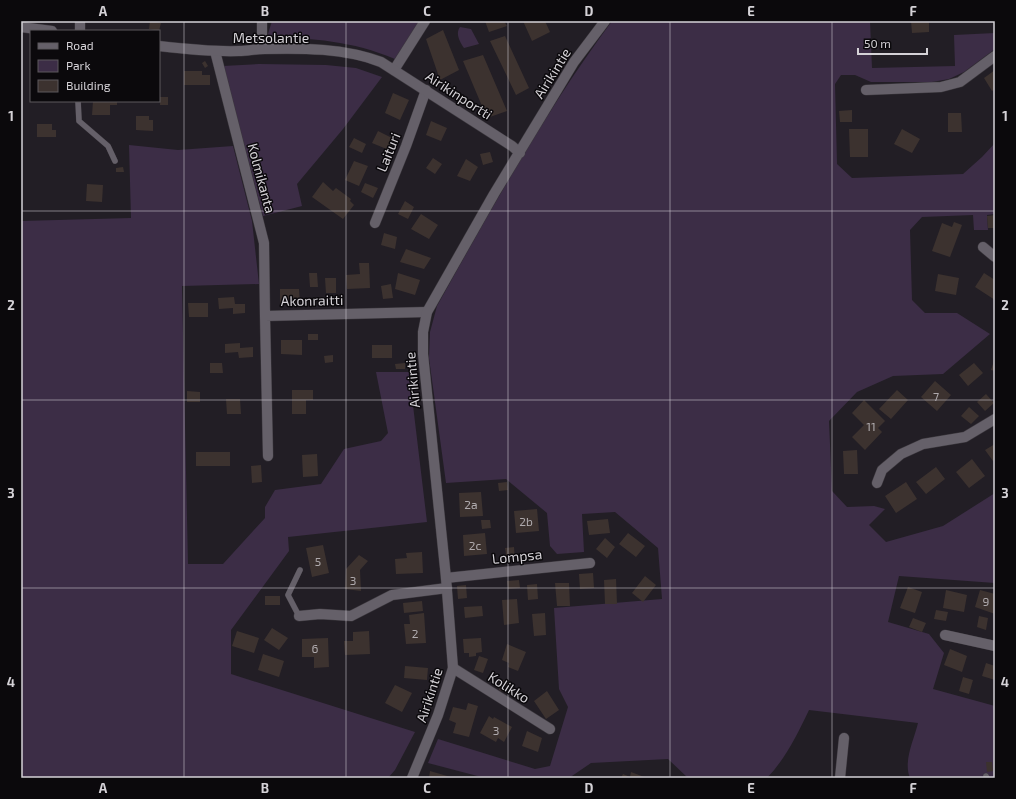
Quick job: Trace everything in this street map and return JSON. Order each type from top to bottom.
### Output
[{"type":"street","points":[[262,21],[262,49]]},
{"type":"street","points":[[394,70],[425,21]]},
{"type":"street","name":"Airikintie","points":[[412,778],[438,715],[453,668],[447,588],[423,354],[423,332],[427,312],[574,62],[604,21]]},
{"type":"street","points":[[21,27],[44,30]]},
{"type":"street","name":"Metsolantie","points":[[160,46],[239,52],[262,49],[346,52],[381,62]]},
{"type":"street","name":"Kolmikanta","points":[[215,51],[263,237],[265,316]]},
{"type":"street","points":[[866,90],[941,87],[960,82],[995,56]]},
{"type":"street","name":"Airikinportti","points":[[381,62],[512,146],[520,153]]},
{"type":"street","name":"Laituri","points":[[375,223],[406,146],[426,90]]},
{"type":"street","points":[[983,247],[995,257]]},
{"type":"street","name":"Akonraitti","points":[[268,456],[265,316],[427,312]]},
{"type":"street","points":[[877,483],[882,470],[901,454],[924,444],[965,437],[995,419]]},
{"type":"street","name":"Lompsa","points":[[446,578],[590,563]]},
{"type":"street","points":[[299,616],[320,614],[351,616],[392,596],[447,588]]},
{"type":"street","points":[[945,635],[995,646]]},
{"type":"street","name":"Kolikko","points":[[453,668],[550,729]]},
{"type":"street","points":[[840,778],[844,738]]},
{"type":"lane","points":[[78,102],[79,121],[108,146],[115,161]]},
{"type":"lane","points":[[299,616],[288,595],[300,570]]},
{"type":"green space","points":[[272,21],[420,21],[395,59],[348,44],[300,38],[267,37]]},
{"type":"green space","points":[[612,21],[870,21],[872,68],[955,66],[954,35],[995,33],[995,49],[964,72],[949,79],[932,82],[871,82],[855,75],[841,75],[835,84],[837,164],[852,178],[963,174],[995,143],[995,214],[987,215],[988,230],[974,230],[973,215],[922,217],[910,230],[912,300],[925,313],[957,313],[990,334],[943,374],[893,376],[857,392],[829,421],[832,491],[847,507],[874,506],[885,509],[869,525],[886,542],[943,526],[995,493],[995,583],[899,576],[888,622],[929,634],[944,653],[933,689],[995,706],[995,778],[910,778],[908,771],[908,758],[918,723],[809,710],[785,754],[767,778],[688,778],[668,759],[591,763],[569,778],[485,778],[428,763],[438,739],[535,769],[550,766],[568,707],[559,689],[554,608],[662,599],[658,548],[615,512],[582,514],[584,552],[557,554],[550,546],[547,513],[506,479],[446,483],[429,358],[430,332],[437,306],[520,160],[564,89]]},
{"type":"green space","points":[[460,27],[471,29],[479,44],[464,48],[458,35]]},
{"type":"green space","points":[[259,64],[326,65],[356,68],[382,77],[343,129],[297,184],[302,206],[263,216],[223,66]]},
{"type":"green space","points":[[129,145],[178,150],[233,146],[252,221],[259,284],[182,286],[188,564],[223,564],[265,518],[265,507],[275,490],[321,484],[344,449],[381,441],[388,433],[376,372],[409,372],[427,522],[288,537],[289,551],[231,630],[231,674],[415,732],[395,770],[388,778],[21,778],[21,221],[131,218]]},
{"type":"building","points":[[150,21],[161,23],[159,30],[149,29]]},
{"type":"building","points":[[485,21],[504,21],[507,26],[489,32]]},
{"type":"building","points":[[523,21],[545,21],[550,32],[532,41]]},
{"type":"building","points":[[911,21],[929,21],[929,32],[912,33]]},
{"type":"building","points":[[443,30],[459,70],[440,80],[426,39]]},
{"type":"building","points":[[505,36],[529,88],[516,95],[490,41]]},
{"type":"building","points":[[483,55],[507,111],[487,118],[463,61]]},
{"type":"building","points":[[205,61],[208,66],[205,68],[202,63]]},
{"type":"building","points":[[995,70],[995,89],[992,91],[984,78]]},
{"type":"building","points":[[184,71],[202,71],[202,75],[210,75],[210,85],[184,85]]},
{"type":"building","points":[[393,93],[409,100],[400,120],[385,113]]},
{"type":"building","points":[[160,97],[168,97],[168,105],[160,105]]},
{"type":"building","points":[[93,102],[117,102],[117,105],[110,105],[110,115],[92,115]]},
{"type":"building","points":[[852,110],[852,122],[840,122],[839,111]]},
{"type":"building","points":[[948,113],[961,113],[962,132],[948,132]]},
{"type":"building","points":[[136,116],[149,116],[149,120],[153,120],[153,131],[136,130]]},
{"type":"building","points":[[431,121],[447,128],[441,141],[426,135]]},
{"type":"building","points":[[37,124],[52,124],[52,130],[56,130],[56,137],[37,137]]},
{"type":"building","points":[[849,129],[868,129],[868,157],[850,157]]},
{"type":"building","points":[[902,129],[920,139],[912,153],[894,144]]},
{"type":"building","points":[[378,131],[394,139],[389,150],[372,143]]},
{"type":"building","points":[[354,138],[366,144],[362,153],[349,147]]},
{"type":"building","points":[[490,152],[493,162],[483,165],[480,154]]},
{"type":"building","points":[[433,158],[442,164],[435,174],[426,168]]},
{"type":"building","points":[[466,159],[478,167],[470,181],[457,176]]},
{"type":"building","points":[[354,161],[368,166],[359,186],[345,180]]},
{"type":"building","points":[[123,167],[124,172],[116,172],[116,168]]},
{"type":"building","points":[[323,182],[333,191],[336,188],[351,199],[350,201],[354,205],[343,219],[312,197]]},
{"type":"building","points":[[365,183],[378,188],[373,198],[361,192]]},
{"type":"building","points":[[87,184],[103,185],[102,202],[86,201]]},
{"type":"building","points":[[405,201],[414,207],[408,219],[398,214]]},
{"type":"building","points":[[421,214],[438,225],[429,239],[411,229]]},
{"type":"building","points":[[995,215],[995,228],[988,228],[987,216]]},
{"type":"building","points":[[954,222],[962,225],[950,257],[932,251],[942,223],[952,227]]},
{"type":"building","points":[[384,233],[397,237],[395,249],[381,245]]},
{"type":"building","points":[[406,249],[431,258],[424,269],[400,262]]},
{"type":"building","points":[[359,263],[369,263],[370,288],[347,289],[346,275],[360,274]]},
{"type":"building","points":[[309,273],[317,273],[318,287],[310,287]]},
{"type":"building","points":[[398,273],[420,280],[415,295],[395,289]]},
{"type":"building","points":[[984,273],[995,280],[995,300],[975,287]]},
{"type":"building","points":[[938,274],[959,278],[956,295],[935,291]]},
{"type":"building","points":[[325,278],[336,278],[336,293],[326,293]]},
{"type":"building","points":[[391,284],[393,298],[383,299],[381,286]]},
{"type":"building","points":[[280,289],[299,289],[300,304],[280,304]]},
{"type":"building","points":[[234,297],[235,304],[245,304],[245,313],[233,314],[233,308],[219,309],[218,298]]},
{"type":"building","points":[[188,303],[208,303],[208,317],[189,317]]},
{"type":"building","points":[[308,334],[318,334],[318,340],[308,340]]},
{"type":"building","points":[[281,340],[302,340],[302,355],[281,354]]},
{"type":"building","points":[[240,343],[240,348],[253,347],[253,357],[239,358],[238,352],[225,353],[225,344]]},
{"type":"building","points":[[372,345],[392,345],[392,358],[372,358]]},
{"type":"building","points":[[333,355],[333,362],[325,363],[324,356]]},
{"type":"building","points":[[995,358],[995,371],[991,370]]},
{"type":"building","points":[[210,363],[222,363],[223,373],[210,373]]},
{"type":"building","points":[[405,363],[405,369],[396,369],[395,364]]},
{"type":"building","points":[[974,363],[983,373],[968,386],[959,375]]},
{"type":"building","points":[[935,381],[951,395],[937,411],[921,397]]},
{"type":"building","points":[[292,390],[313,390],[313,400],[306,400],[306,414],[292,414]]},
{"type":"building","points":[[897,390],[908,400],[891,419],[879,409]]},
{"type":"building","points":[[187,391],[200,392],[200,402],[187,402]]},
{"type":"building","points":[[986,394],[994,403],[985,411],[977,402]]},
{"type":"building","points":[[226,399],[240,399],[241,414],[227,414]]},
{"type":"building","points":[[864,400],[885,421],[878,428],[882,432],[865,450],[852,437],[864,425],[852,413]]},
{"type":"building","points":[[969,407],[979,416],[971,424],[961,416]]},
{"type":"building","points":[[995,444],[995,459],[993,461],[985,450]]},
{"type":"building","points":[[857,450],[858,474],[844,474],[843,451]]},
{"type":"building","points":[[196,452],[230,452],[230,466],[196,466]]},
{"type":"building","points":[[317,454],[318,476],[303,477],[302,455]]},
{"type":"building","points":[[972,459],[985,476],[969,488],[956,472]]},
{"type":"building","points":[[261,465],[262,482],[252,483],[251,466]]},
{"type":"building","points":[[936,467],[945,479],[926,494],[916,482]]},
{"type":"building","points":[[507,482],[508,490],[499,491],[498,483]]},
{"type":"building","points":[[906,482],[917,499],[896,513],[885,496]]},
{"type":"building","points":[[481,492],[483,516],[460,517],[459,493]]},
{"type":"building","points":[[537,509],[539,531],[516,533],[514,511]]},
{"type":"building","points":[[608,519],[610,533],[589,535],[587,521]]},
{"type":"building","points":[[481,520],[490,520],[491,528],[482,529]]},
{"type":"building","points":[[485,533],[487,554],[464,556],[463,535]]},
{"type":"building","points":[[628,533],[645,546],[636,557],[619,544]]},
{"type":"building","points":[[605,538],[615,547],[607,558],[596,549]]},
{"type":"building","points":[[323,545],[329,573],[312,577],[306,548]]},
{"type":"building","points":[[514,547],[515,559],[507,560],[505,548]]},
{"type":"building","points":[[422,552],[423,573],[396,574],[395,559],[407,558],[406,553]]},
{"type":"building","points":[[359,555],[368,561],[360,570],[361,591],[345,589],[346,569]]},
{"type":"building","points":[[593,573],[594,588],[580,589],[579,574]]},
{"type":"building","points":[[645,576],[656,585],[643,602],[632,593]]},
{"type":"building","points":[[616,579],[617,604],[605,604],[604,580]]},
{"type":"building","points":[[519,580],[520,588],[508,589],[507,581]]},
{"type":"building","points":[[555,583],[569,583],[570,606],[557,606]]},
{"type":"building","points":[[537,584],[538,599],[528,600],[527,585]]},
{"type":"building","points":[[466,585],[467,598],[458,599],[457,586]]},
{"type":"building","points":[[908,587],[922,592],[915,613],[900,608]]},
{"type":"building","points":[[946,590],[967,595],[964,612],[943,608]]},
{"type":"building","points":[[980,590],[995,594],[995,614],[975,607]]},
{"type":"building","points":[[265,596],[280,596],[280,605],[265,605]]},
{"type":"building","points":[[517,599],[519,623],[504,625],[502,600]]},
{"type":"building","points":[[422,601],[423,611],[404,613],[403,603]]},
{"type":"building","points":[[482,606],[483,616],[465,618],[464,607]]},
{"type":"building","points":[[936,610],[948,612],[946,621],[934,619]]},
{"type":"building","points":[[424,613],[426,643],[406,644],[404,624],[410,624],[409,615]]},
{"type":"building","points":[[545,613],[546,635],[534,636],[532,614]]},
{"type":"building","points":[[979,616],[988,618],[986,630],[977,627]]},
{"type":"building","points":[[913,618],[926,623],[922,632],[909,627]]},
{"type":"building","points":[[272,628],[288,638],[279,650],[264,640]]},
{"type":"building","points":[[237,631],[259,638],[254,653],[232,646]]},
{"type":"building","points":[[369,631],[370,654],[345,655],[344,641],[353,641],[353,632]]},
{"type":"building","points":[[328,638],[329,667],[314,668],[314,657],[302,657],[302,639]]},
{"type":"building","points":[[481,638],[482,652],[476,653],[476,656],[469,657],[469,653],[464,653],[463,639]]},
{"type":"building","points":[[507,644],[526,652],[518,671],[508,667],[509,663],[502,660]]},
{"type":"building","points":[[950,649],[967,656],[962,672],[944,665]]},
{"type":"building","points":[[263,654],[284,661],[279,677],[258,670]]},
{"type":"building","points":[[479,656],[488,659],[483,673],[474,670]]},
{"type":"building","points":[[986,663],[995,666],[995,680],[982,676]]},
{"type":"building","points":[[405,666],[428,668],[427,680],[404,678]]},
{"type":"building","points":[[963,677],[973,680],[969,694],[959,691]]},
{"type":"building","points":[[503,680],[515,684],[511,695],[499,690]]},
{"type":"building","points":[[395,685],[412,693],[402,712],[385,703]]},
{"type":"building","points":[[547,691],[559,710],[546,719],[534,701]]},
{"type":"building","points":[[468,703],[478,706],[469,737],[453,733],[456,723],[449,720],[453,707],[466,710]]},
{"type":"building","points":[[489,716],[493,719],[494,717],[512,727],[504,742],[498,738],[496,742],[480,733]]},
{"type":"building","points":[[527,731],[542,738],[538,752],[522,746]]},
{"type":"building","points":[[986,762],[992,762],[993,771],[987,772]]},
{"type":"building","points":[[430,771],[454,778],[429,778]]},
{"type":"building","points":[[631,772],[647,778],[621,778],[623,774],[630,777]]}]
